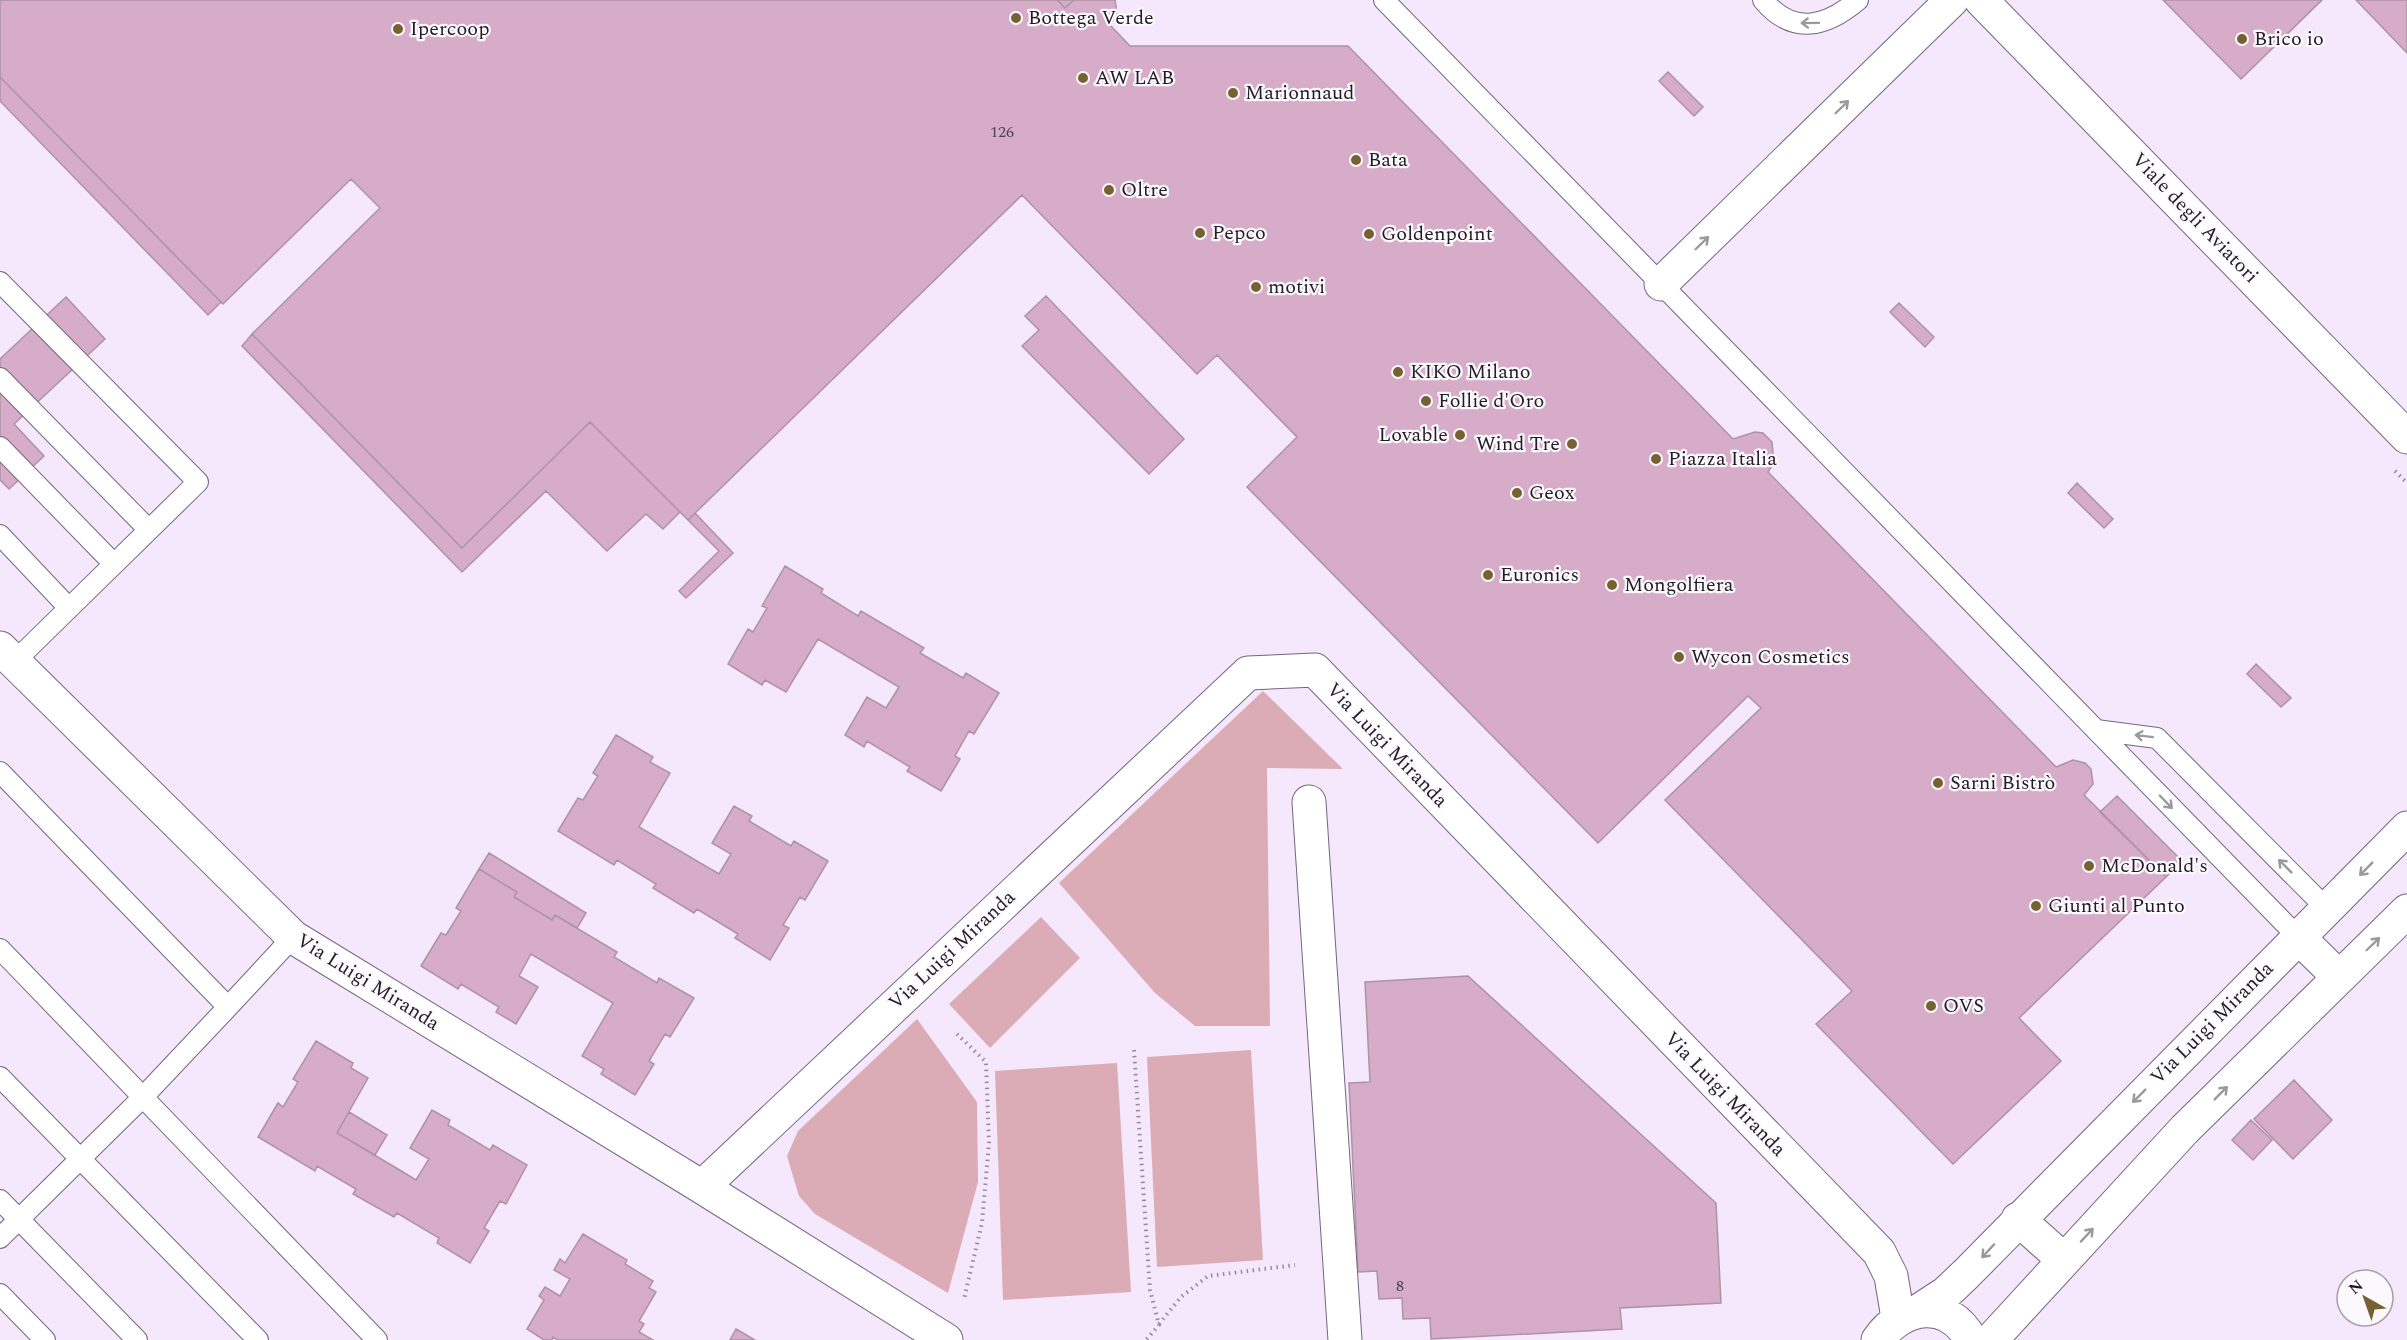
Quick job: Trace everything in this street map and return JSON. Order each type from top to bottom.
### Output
[{"type":"street","points":[[1660,284],[1952,0]]},
{"type":"street","name":"Viale degli Aviatori","points":[[1981,0],[2407,437]]},
{"type":"street","name":"Via Luigi Miranda","points":[[7,655],[293,937],[702,1186],[946,1340]]},
{"type":"street","name":"Via Luigi Miranda","points":[[702,1186],[1248,673],[1315,670],[1879,1252],[1891,1276],[1899,1323],[1946,1293],[2297,936],[2407,828]]},
{"type":"street","points":[[1309,802],[1345,1340]]},
{"type":"street","points":[[1991,1340],[2185,1130],[2407,911]]},
{"type":"street","points":[[2297,936],[2339,977]]},
{"type":"street","points":[[2018,1219],[2064,1260]]},
{"type":"street","points":[[1899,1323],[1938,1312],[1953,1319],[1971,1340]]},
{"type":"lane","points":[[1384,0],[2297,936]]},
{"type":"lane","points":[[1763,0],[1773,12],[1792,22],[1815,25],[1842,14],[1858,0]]},
{"type":"lane","points":[[0,282],[198,482],[69,608],[7,655]]},
{"type":"lane","points":[[0,378],[149,530]]},
{"type":"lane","points":[[0,447],[114,564]]},
{"type":"lane","points":[[0,535],[69,608]]},
{"type":"lane","points":[[2096,730],[2157,738],[2326,908]]},
{"type":"lane","points":[[0,772],[228,1007]]},
{"type":"lane","points":[[0,1238],[143,1097],[293,937]]},
{"type":"lane","points":[[0,949],[377,1340]]},
{"type":"lane","points":[[0,1077],[258,1340]]},
{"type":"lane","points":[[0,1200],[137,1340]]},
{"type":"lane","points":[[0,1294],[45,1340]]},
{"type":"path","points":[[957,1034],[986,1062],[989,1143],[982,1223],[964,1299]]},
{"type":"path","points":[[1134,1050],[1150,1290],[1159,1325]]},
{"type":"path","points":[[1146,1340],[1181,1297],[1208,1276],[1295,1265]]},
{"type":"shaded area","points":[[1263,691],[1343,769],[1267,768],[1270,1026],[1195,1026],[1155,993],[1059,883]]},
{"type":"shaded area","points":[[1041,917],[1080,958],[990,1048],[949,1004]]},
{"type":"shaded area","points":[[917,1019],[977,1102],[978,1182],[948,1293],[815,1214],[799,1196],[787,1156],[798,1131]]},
{"type":"shaded area","points":[[1251,1050],[1263,1260],[1157,1267],[1147,1057]]},
{"type":"shaded area","points":[[1117,1063],[1131,1292],[1003,1300],[995,1071]]},
{"type":"building","name":"Mongolfiera","points":[[0,0],[1057,0],[1065,8],[1074,0],[1115,0],[1117,13],[1110,25],[1130,46],[1348,46],[1733,439],[1755,432],[1763,433],[1772,442],[1774,463],[1768,472],[2056,767],[2073,760],[2085,763],[2091,769],[2093,784],[2084,795],[2166,877],[2019,1018],[2061,1061],[1953,1164],[1816,1024],[1852,991],[1665,800],[1761,708],[1748,696],[1598,843],[1247,487],[1297,437],[1217,355],[1197,374],[1022,195],[688,520],[590,422],[462,548],[252,334],[380,208],[351,179],[223,304],[0,77]]},
{"type":"building","points":[[1057,0],[1074,0],[1065,8]]},
{"type":"building","name":"Brico io","points":[[2163,0],[2322,0],[2241,79]]},
{"type":"building","name":"Brico io","points":[[2356,0],[2407,0],[2407,53]]},
{"type":"building","points":[[1668,72],[1703,107],[1694,116],[1659,81]]},
{"type":"building","points":[[0,77],[221,302],[208,315],[0,101]]},
{"type":"building","points":[[1046,296],[1184,439],[1149,474],[1022,346],[1039,330],[1025,316]]},
{"type":"building","points":[[66,297],[105,339],[14,424],[44,456],[9,489],[0,480],[0,359]]},
{"type":"building","points":[[1899,303],[1934,337],[1925,347],[1890,312]]},
{"type":"building","points":[[252,334],[462,548],[590,422],[680,512],[663,529],[646,514],[607,551],[546,491],[462,572],[242,346]]},
{"type":"building","points":[[2077,483],[2113,519],[2104,528],[2068,493]]},
{"type":"building","points":[[695,513],[733,553],[686,598],[679,591],[719,551],[688,520]]},
{"type":"building","points":[[785,566],[823,589],[821,593],[858,616],[861,611],[924,648],[920,653],[963,678],[966,673],[999,693],[974,734],[969,731],[955,756],[960,759],[941,791],[907,771],[910,767],[867,741],[864,747],[845,735],[867,697],[886,708],[899,687],[818,639],[786,692],[765,680],[762,685],[728,664],[748,629],[753,632],[767,608],[762,606]]},
{"type":"building","points":[[2256,664],[2291,698],[2281,707],[2247,674]]},
{"type":"building","points":[[616,735],[653,757],[650,762],[670,773],[639,827],[719,874],[731,854],[712,843],[734,806],[752,816],[749,821],[791,846],[794,841],[828,861],[805,900],[800,897],[783,925],[789,928],[770,960],[735,938],[738,934],[697,909],[694,913],[653,888],[656,884],[617,860],[614,865],[558,831],[578,798],[583,800],[598,776],[593,773]]},
{"type":"building","points":[[2117,796],[2182,861],[2166,877],[2100,812]]},
{"type":"building","points":[[489,853],[586,913],[577,928],[555,915],[552,920],[514,897],[517,892],[479,869]]},
{"type":"building","points":[[479,869],[517,892],[514,897],[552,920],[555,915],[617,952],[614,957],[657,983],[659,978],[694,998],[670,1037],[665,1034],[649,1061],[654,1064],[635,1095],[601,1074],[604,1069],[582,1056],[613,1003],[531,954],[519,976],[538,987],[516,1024],[496,1012],[499,1007],[461,984],[458,989],[421,966],[441,933],[446,935],[461,911],[456,908]]},
{"type":"building","points":[[1468,976],[1716,1203],[1721,1303],[1620,1308],[1622,1329],[1431,1339],[1430,1318],[1403,1319],[1402,1298],[1379,1299],[1377,1271],[1358,1272],[1349,1083],[1370,1082],[1365,982]]},
{"type":"building","points":[[316,1041],[353,1063],[351,1068],[368,1078],[337,1133],[416,1180],[429,1159],[410,1148],[432,1110],[450,1120],[448,1125],[490,1150],[493,1145],[527,1165],[506,1204],[500,1201],[484,1228],[489,1231],[470,1263],[437,1243],[439,1238],[397,1213],[394,1217],[353,1194],[356,1189],[317,1166],[315,1171],[258,1137],[278,1103],[283,1107],[298,1082],[293,1079]]},
{"type":"building","points":[[2294,1080],[2332,1120],[2293,1159],[2254,1119]]},
{"type":"building","points":[[349,1112],[387,1135],[375,1155],[337,1133]]},
{"type":"building","points":[[2251,1120],[2272,1140],[2253,1160],[2232,1140]]},
{"type":"building","points":[[583,1234],[627,1260],[625,1264],[653,1281],[649,1288],[656,1292],[639,1321],[644,1324],[639,1332],[653,1340],[558,1340],[553,1337],[552,1340],[544,1340],[527,1329],[544,1300],[539,1296],[545,1287],[560,1296],[570,1279],[554,1270],[560,1259],[565,1263]]},
{"type":"building","points":[[736,1329],[755,1340],[730,1340]]},
{"type":"place","name":"Bottega Verde","points":[[1016,18]]},
{"type":"place","name":"Ipercoop","points":[[398,29]]},
{"type":"place","name":"Brico io","points":[[2242,39]]},
{"type":"place","name":"AW LAB","points":[[1083,78]]},
{"type":"place","name":"Marionnaud","points":[[1233,93]]},
{"type":"place","name":"Bata","points":[[1356,160]]},
{"type":"place","name":"Oltre","points":[[1109,190]]},
{"type":"place","name":"Pepco","points":[[1200,233]]},
{"type":"place","name":"Goldenpoint","points":[[1369,234]]},
{"type":"place","name":"motivi","points":[[1256,287]]},
{"type":"place","name":"KIKO Milano","points":[[1398,372]]},
{"type":"place","name":"Follie d'Oro","points":[[1426,401]]},
{"type":"place","name":"Lovable","points":[[1460,435]]},
{"type":"place","name":"Wind Tre","points":[[1572,444]]},
{"type":"place","name":"Piazza Italia","points":[[1656,459]]},
{"type":"place","name":"Geox","points":[[1517,493]]},
{"type":"place","name":"Euronics","points":[[1488,575]]},
{"type":"place","name":"Mongolfiera","points":[[1612,585]]},
{"type":"place","name":"Wycon Cosmetics","points":[[1679,657]]},
{"type":"place","name":"Sarni Bistrò","points":[[1938,783]]},
{"type":"place","name":"McDonald's","points":[[2089,866]]},
{"type":"place","name":"Giunti al Punto","points":[[2036,906]]},
{"type":"place","name":"OVS","points":[[1931,1006]]}]
